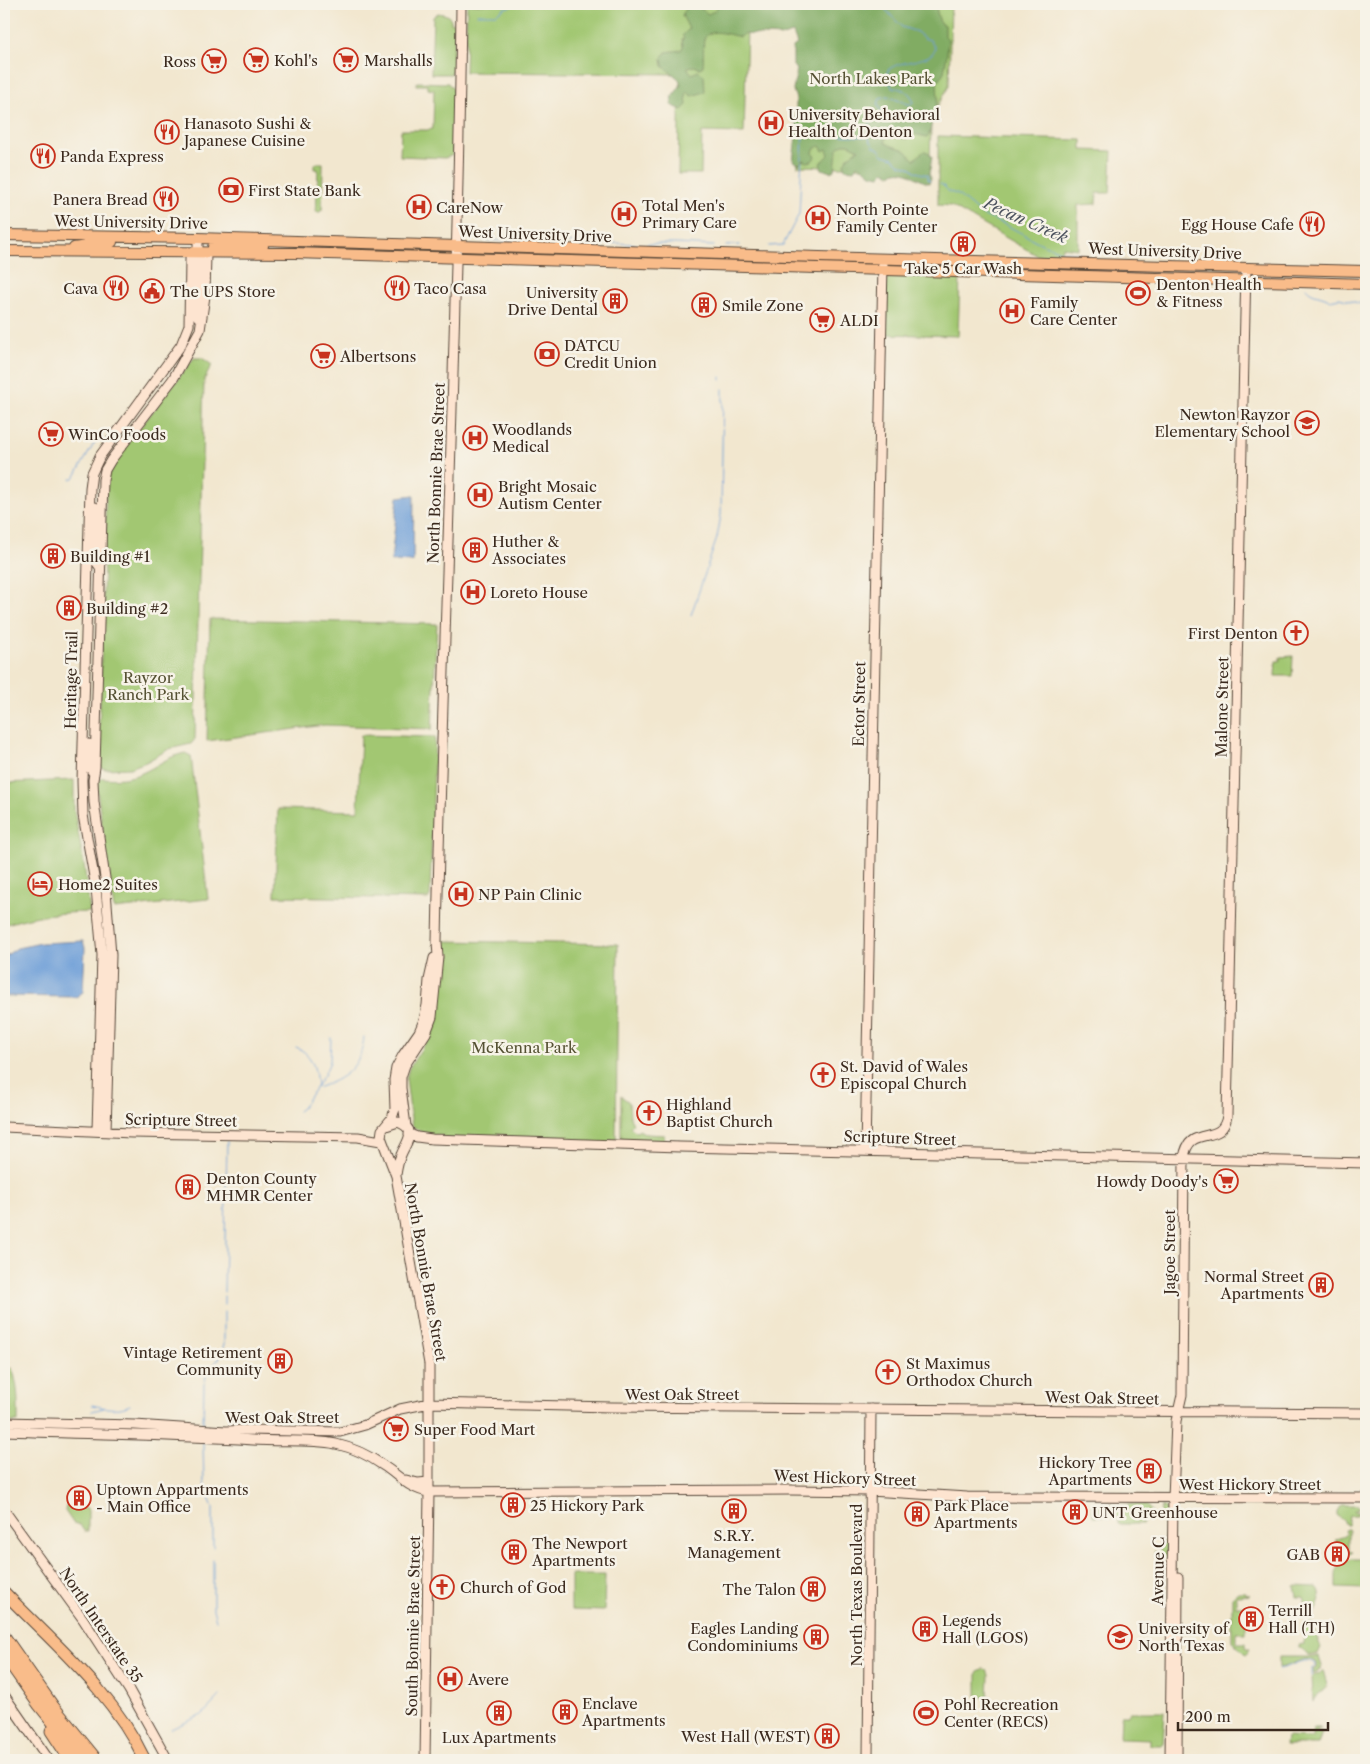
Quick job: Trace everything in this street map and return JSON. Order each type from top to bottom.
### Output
[{"type":"highway","points":[[4,1592],[102,1692],[127,1727],[145,1760]]},
{"type":"highway","points":[[4,1636],[53,1706],[97,1760]]},
{"type":"highway","points":[[4,1656],[83,1760]]},
{"type":"highway","points":[[18,1676],[47,1726],[70,1760]]},
{"type":"main road","name":"West University Drive","points":[[4,235],[198,238],[457,247],[882,270],[1366,284]]},
{"type":"main road","points":[[54,252],[111,242],[186,242],[198,238]]},
{"type":"main road","points":[[198,255],[203,249],[209,247],[278,246],[308,242]]},
{"type":"main road","name":"West University Drive","points":[[4,252],[105,252],[112,258],[294,254],[457,258],[882,258],[1366,271]]},
{"type":"street","name":"North Bonnie Brae Street","points":[[408,1130],[400,1088],[401,1077],[405,1065],[426,1033],[432,1017],[438,957],[446,573],[457,258],[460,4]]},
{"type":"street","name":"Heritage Trail","points":[[101,1131],[105,1029],[111,954],[105,878],[94,802],[101,501],[106,470],[111,460],[173,379],[199,333],[197,312],[198,238]]},
{"type":"street","name":"Heritage Trail","points":[[105,1029],[102,955],[96,888],[83,814],[82,774],[88,507],[92,473],[100,456],[181,345],[189,324],[198,255]]},
{"type":"street","name":"Ector Street","points":[[865,1151],[882,258]]},
{"type":"street","name":"Malone Street","points":[[1184,1158],[1189,1142],[1199,1137],[1217,1133],[1224,1127],[1227,1116],[1246,268]]},
{"type":"street","points":[[95,507],[94,559],[100,567]]},
{"type":"street","points":[[86,644],[98,644]]},
{"type":"street","points":[[84,716],[90,726],[88,767],[94,774]]},
{"type":"street","points":[[82,774],[87,780],[90,825],[98,835]]},
{"type":"street","name":"North Bonnie Brae Street","points":[[384,1128],[392,1118],[395,1109],[394,1080],[396,1068],[402,1055],[419,1032],[424,1020],[428,1005],[429,980],[437,942]]},
{"type":"street","points":[[398,1122],[408,1130],[406,1146],[396,1151],[388,1149],[383,1144],[384,1128],[389,1123],[398,1122]]},
{"type":"street","name":"Scripture Street","points":[[4,1127],[358,1137],[383,1144]]},
{"type":"street","name":"Scripture Street","points":[[358,1137],[384,1128]]},
{"type":"street","name":"Scripture Street","points":[[408,1130],[417,1137],[432,1139],[1366,1163]]},
{"type":"street","name":"Scripture Street","points":[[406,1146],[432,1139]]},
{"type":"street","name":"North Bonnie Brae Street","points":[[383,1144],[396,1176],[410,1264],[428,1356],[430,1403],[429,1487]]},
{"type":"street","name":"North Bonnie Brae Street","points":[[396,1176],[398,1164],[406,1146]]},
{"type":"street","name":"Jagoe Street","points":[[1175,1498],[1180,1421],[1178,1412],[1182,1395],[1184,1158]]},
{"type":"street","name":"West Oak Street","points":[[4,1422],[135,1425],[226,1431],[340,1432],[365,1425],[400,1409],[430,1403],[611,1407],[1366,1413]]},
{"type":"street","name":"North Texas Boulevard","points":[[868,1760],[871,1409]]},
{"type":"street","name":"West Oak Street","points":[[4,1431],[193,1436],[337,1444]]},
{"type":"street","points":[[337,1444],[340,1432]]},
{"type":"street","name":"West Hickory Street","points":[[337,1444],[366,1454],[401,1478],[412,1488],[420,1491],[429,1487],[870,1491],[967,1497],[1366,1498]]},
{"type":"street","name":"South Bonnie Brae Street","points":[[424,1760],[429,1487]]},
{"type":"street","points":[[1175,1498],[1178,1664],[1177,1760]]},
{"type":"street","name":"Avenue C","points":[[1170,1760],[1175,1498]]},
{"type":"street","name":"North Interstate 35","points":[[4,1510],[83,1618],[129,1690],[168,1760]]},
{"type":"street","points":[[4,1695],[49,1760]]},
{"type":"green space","name":"North Lakes Park","points":[[467,4],[951,4],[949,86],[934,112],[931,122],[930,169],[797,166],[800,30],[747,28],[744,133],[702,132],[701,174],[678,174],[680,74],[465,72]]},
{"type":"green space","points":[[689,4],[696,5],[708,14],[714,11],[719,4],[935,4],[940,23],[945,26],[945,36],[948,39],[944,72],[937,83],[938,99],[929,134],[927,137],[913,134],[906,139],[888,134],[885,142],[905,150],[914,160],[924,151],[928,152],[932,157],[929,183],[901,172],[890,174],[884,171],[880,176],[871,174],[860,165],[857,165],[854,170],[845,169],[844,163],[848,157],[859,149],[849,144],[842,144],[837,150],[835,170],[830,172],[822,169],[820,164],[829,155],[827,149],[823,151],[820,146],[814,149],[815,157],[812,161],[807,162],[804,160],[799,164],[793,161],[796,136],[799,130],[796,124],[796,99],[793,90],[797,69],[793,66],[793,47],[797,44],[793,33],[782,36],[744,34],[741,37],[716,32],[707,35],[704,39],[703,66],[700,68],[688,67],[692,74],[698,71],[704,75],[705,92],[691,96],[688,91],[686,95],[687,105],[682,110],[671,105],[673,96],[681,85],[679,79],[663,66],[662,58],[666,52],[681,50],[683,47],[682,39],[684,38],[682,36],[689,29],[682,15]]},
{"type":"green space","points":[[438,13],[447,15],[451,19],[451,23],[455,23],[453,69],[451,74],[431,74],[433,17]]},
{"type":"green space","points":[[417,82],[448,83],[453,89],[453,155],[445,158],[400,156],[401,130],[433,129],[434,90],[428,89],[428,85],[416,85]]},
{"type":"green space","points":[[938,136],[1082,140],[1082,150],[1112,151],[1110,193],[1097,193],[1096,204],[1078,205],[1078,249],[1062,247],[1059,257],[1038,256],[951,206],[938,205]]},
{"type":"green space","points":[[323,163],[322,210],[316,212],[318,169],[314,169],[314,164]]},
{"type":"green space","points":[[888,275],[960,276],[958,336],[884,334],[886,277]]},
{"type":"green space","name":"Rayzor Ranch Park","points":[[194,358],[202,358],[212,365],[204,380],[195,739],[191,744],[169,749],[146,762],[130,768],[104,769],[98,765],[106,492],[109,474],[116,459]]},
{"type":"green space","points":[[210,619],[437,624],[432,729],[325,725],[207,741]]},
{"type":"green space","points":[[1293,656],[1292,676],[1275,676],[1276,661],[1280,661],[1280,657]]},
{"type":"green space","points":[[361,735],[435,737],[430,896],[428,899],[275,896],[278,809],[358,811]]},
{"type":"green space","points":[[185,753],[191,756],[208,899],[114,909],[96,783],[102,778],[122,778],[137,775]]},
{"type":"green space","points":[[74,780],[74,810],[84,864],[90,912],[48,915],[7,924],[4,917],[4,783]]},
{"type":"green space","name":"McKenna Park","points":[[442,941],[618,944],[616,1144],[432,1139],[412,1126],[406,1079],[409,1068],[428,1039],[437,1014]]},
{"type":"green space","points":[[621,1096],[629,1102],[630,1117],[633,1124],[630,1127],[637,1132],[639,1130],[646,1134],[664,1135],[664,1142],[621,1144]]},
{"type":"green space","points":[[4,1361],[8,1369],[12,1368],[16,1382],[18,1422],[4,1422]]},
{"type":"green space","points":[[1110,1504],[1119,1506],[1132,1504],[1146,1505],[1152,1512],[1143,1512],[1143,1524],[1118,1524],[1118,1517],[1093,1516],[1092,1505]]},
{"type":"green space","points":[[1341,1505],[1358,1505],[1358,1510],[1354,1510],[1354,1512],[1358,1512],[1357,1516],[1349,1516],[1348,1525],[1337,1515]]},
{"type":"green space","points":[[66,1506],[88,1508],[88,1531],[84,1531],[80,1525],[73,1523],[65,1511]]},
{"type":"green space","points":[[1162,1506],[1167,1509],[1168,1525],[1168,1557],[1163,1559],[1154,1556],[1155,1551],[1160,1551],[1166,1534],[1161,1517]]},
{"type":"green space","points":[[1346,1529],[1349,1531],[1349,1551],[1352,1551],[1336,1564],[1338,1553],[1336,1552],[1336,1539],[1345,1536],[1347,1533],[1345,1532]]},
{"type":"green space","points":[[1350,1559],[1366,1559],[1366,1589],[1336,1588],[1336,1570]]},
{"type":"green space","points":[[571,1575],[605,1575],[604,1611],[571,1610]]},
{"type":"green space","points":[[1295,1586],[1317,1587],[1319,1590],[1319,1602],[1312,1618],[1304,1617],[1304,1597],[1297,1597]]},
{"type":"green space","points":[[1238,1592],[1245,1592],[1245,1595],[1250,1595],[1236,1596],[1236,1606],[1246,1606],[1246,1633],[1236,1633],[1236,1643],[1246,1643],[1246,1647],[1250,1649],[1247,1654],[1232,1641],[1232,1597]]},
{"type":"green space","points":[[1304,1624],[1312,1624],[1321,1648],[1318,1655],[1308,1655],[1299,1647],[1299,1645],[1304,1644]]},
{"type":"green space","points":[[1279,1657],[1319,1657],[1322,1666],[1318,1672],[1312,1674],[1312,1670],[1316,1668],[1316,1663],[1307,1659],[1279,1668]]},
{"type":"green space","points":[[979,1670],[987,1670],[989,1675],[988,1697],[977,1697],[977,1673]]},
{"type":"green space","points":[[1323,1670],[1327,1685],[1313,1702],[1312,1676],[1319,1674]]},
{"type":"green space","points":[[1129,1712],[1165,1712],[1163,1743],[1161,1745],[1150,1745],[1150,1739],[1120,1738],[1121,1715],[1128,1715]]},
{"type":"green space","points":[[1313,1728],[1320,1728],[1316,1729],[1316,1732],[1322,1732],[1318,1745],[1285,1745],[1286,1737],[1312,1738]]},
{"type":"water","points":[[414,495],[413,562],[391,561],[398,497]]},
{"type":"water","points":[[83,941],[85,948],[83,992],[76,997],[4,996],[4,957],[17,948],[41,943]]},
{"type":"waterway","points":[[477,14],[496,14],[505,8],[520,4]]},
{"type":"waterway","name":"Pecan Creek","points":[[859,4],[867,8],[869,4]]},
{"type":"waterway","name":"Pecan Creek","points":[[875,4],[884,8],[902,27],[917,32],[930,40],[935,48],[929,56],[900,64],[888,70],[887,75],[892,87],[907,92],[913,101],[912,104],[908,104],[887,96],[880,98],[878,105],[882,112],[870,123],[868,136],[874,147],[879,149],[883,155],[894,158],[900,164],[912,168],[916,172],[928,175],[930,181]]},
{"type":"waterway","points":[[769,246],[783,245],[799,214],[803,137],[808,133],[869,137]]},
{"type":"waterway","name":"Pecan Creek","points":[[940,184],[949,192],[957,194],[982,215],[1060,251],[1080,253]]},
{"type":"waterway","points":[[483,240],[536,242]]},
{"type":"waterway","points":[[543,242],[581,243]]},
{"type":"waterway","points":[[589,242],[635,244]]},
{"type":"waterway","points":[[647,244],[714,246]]},
{"type":"waterway","points":[[726,246],[739,245]]},
{"type":"waterway","name":"Pecan Creek","points":[[1306,288],[1308,291],[1330,300],[1339,298],[1366,305]]},
{"type":"waterway","points":[[691,615],[717,538],[721,515],[723,389]]},
{"type":"waterway","points":[[71,479],[74,478],[102,430]]},
{"type":"waterway","points":[[296,1047],[307,1054],[313,1064],[317,1088],[335,1081],[349,1071],[359,1057],[364,1037]]},
{"type":"waterway","points":[[298,1111],[324,1075],[330,1062],[331,1038]]},
{"type":"waterway","points":[[224,1292],[227,1141]]},
{"type":"waterway","points":[[224,1296],[224,1305]]},
{"type":"waterway","points":[[203,1425],[204,1384],[207,1373],[220,1357],[224,1344],[224,1312]]},
{"type":"waterway","points":[[92,1405],[107,1408],[130,1405]]},
{"type":"waterway","points":[[92,1411],[104,1408]]},
{"type":"waterway","points":[[203,1442],[204,1483],[213,1508],[213,1547]]},
{"type":"waterway","points":[[213,1560],[213,1609],[216,1620]]},
{"type":"waterway","points":[[1279,1669],[1310,1661],[1315,1666],[1311,1670],[1311,1676]]},
{"type":"waterway","points":[[171,1729],[202,1715],[220,1696]]},
{"type":"place","name":"Kohl's","points":[[256,60]]},
{"type":"place","name":"Marshalls","points":[[346,60]]},
{"type":"place","name":"Ross","points":[[214,61]]},
{"type":"place","name":"University Behavioral Health of Denton","points":[[771,123]]},
{"type":"place","name":"Hanasoto Sushi & Japanese Cuisine","points":[[167,132]]},
{"type":"place","name":"Panda Express","points":[[43,156]]},
{"type":"place","name":"First State Bank","points":[[231,190]]},
{"type":"place","name":"Panera Bread","points":[[166,199]]},
{"type":"place","name":"CareNow","points":[[419,207]]},
{"type":"place","name":"Total Men's Primary Care","points":[[624,214]]},
{"type":"place","name":"North Pointe Family Center","points":[[818,218]]},
{"type":"place","name":"Egg House Cafe","points":[[1312,224]]},
{"type":"place","name":"Take 5 Car Wash","points":[[963,244]]},
{"type":"place","name":"Cava","points":[[116,288]]},
{"type":"place","name":"Taco Casa","points":[[397,288]]},
{"type":"place","name":"The UPS Store","points":[[152,291]]},
{"type":"place","name":"Denton Health & Fitness","points":[[1138,293]]},
{"type":"place","name":"University Drive Dental","points":[[615,301]]},
{"type":"place","name":"Smile Zone","points":[[704,305]]},
{"type":"place","name":"Family Care Center","points":[[1012,311]]},
{"type":"place","name":"ALDI","points":[[822,320]]},
{"type":"place","name":"DATCU Credit Union","points":[[547,354]]},
{"type":"place","name":"Albertsons","points":[[323,356]]},
{"type":"place","name":"Newton Rayzor Elementary School","points":[[1307,423]]},
{"type":"place","name":"WinCo Foods","points":[[51,434]]},
{"type":"place","name":"Woodlands Medical","points":[[475,438]]},
{"type":"place","name":"Bright Mosaic Autism Center","points":[[480,495]]},
{"type":"place","name":"Huther & Associates","points":[[475,550]]},
{"type":"place","name":"Building #1","points":[[53,556]]},
{"type":"place","name":"Loreto House","points":[[473,592]]},
{"type":"place","name":"Building #2","points":[[69,608]]},
{"type":"place","name":"First Denton","points":[[1296,633]]},
{"type":"place","name":"Home2 Suites","points":[[40,884]]},
{"type":"place","name":"NP Pain Clinic","points":[[461,894]]},
{"type":"place","name":"St. David of Wales Episcopal Church","points":[[823,1075]]},
{"type":"place","name":"Highland Baptist Church","points":[[649,1113]]},
{"type":"place","name":"Howdy Doody's","points":[[1226,1181]]},
{"type":"place","name":"Denton County MHMR Center","points":[[188,1187]]},
{"type":"place","name":"Normal Street Apartments","points":[[1321,1285]]},
{"type":"place","name":"Vintage Retirement Community","points":[[280,1361]]},
{"type":"place","name":"St Maximus Orthodox Church","points":[[888,1372]]},
{"type":"place","name":"Super Food Mart","points":[[396,1429]]},
{"type":"place","name":"Hickory Tree Apartments","points":[[1149,1471]]},
{"type":"place","name":"Uptown Appartments - Main Office","points":[[79,1498]]},
{"type":"place","name":"25 Hickory Park","points":[[513,1505]]},
{"type":"place","name":"S.R.Y. Management","points":[[734,1511]]},
{"type":"place","name":"UNT Greenhouse","points":[[1075,1512]]},
{"type":"place","name":"Park Place Apartments","points":[[917,1514]]},
{"type":"place","name":"The Newport Apartments","points":[[514,1552]]},
{"type":"place","name":"GAB","points":[[1337,1554]]},
{"type":"place","name":"Church of God","points":[[442,1587]]},
{"type":"place","name":"The Talon","points":[[813,1589]]},
{"type":"place","name":"Terrill Hall (TH)","points":[[1251,1619]]},
{"type":"place","name":"Legends Hall (LGOS)","points":[[925,1629]]},
{"type":"place","name":"Eagles Landing Condominiums","points":[[816,1637]]},
{"type":"place","name":"University of North Texas","points":[[1120,1637]]},
{"type":"place","name":"Avere","points":[[450,1679]]},
{"type":"place","name":"Enclave Apartments","points":[[565,1712]]},
{"type":"place","name":"Lux Apartments","points":[[499,1713]]},
{"type":"place","name":"Pohl Recreation Center (RECS)","points":[[926,1713]]},
{"type":"place","name":"West Hall (WEST)","points":[[827,1736]]}]
